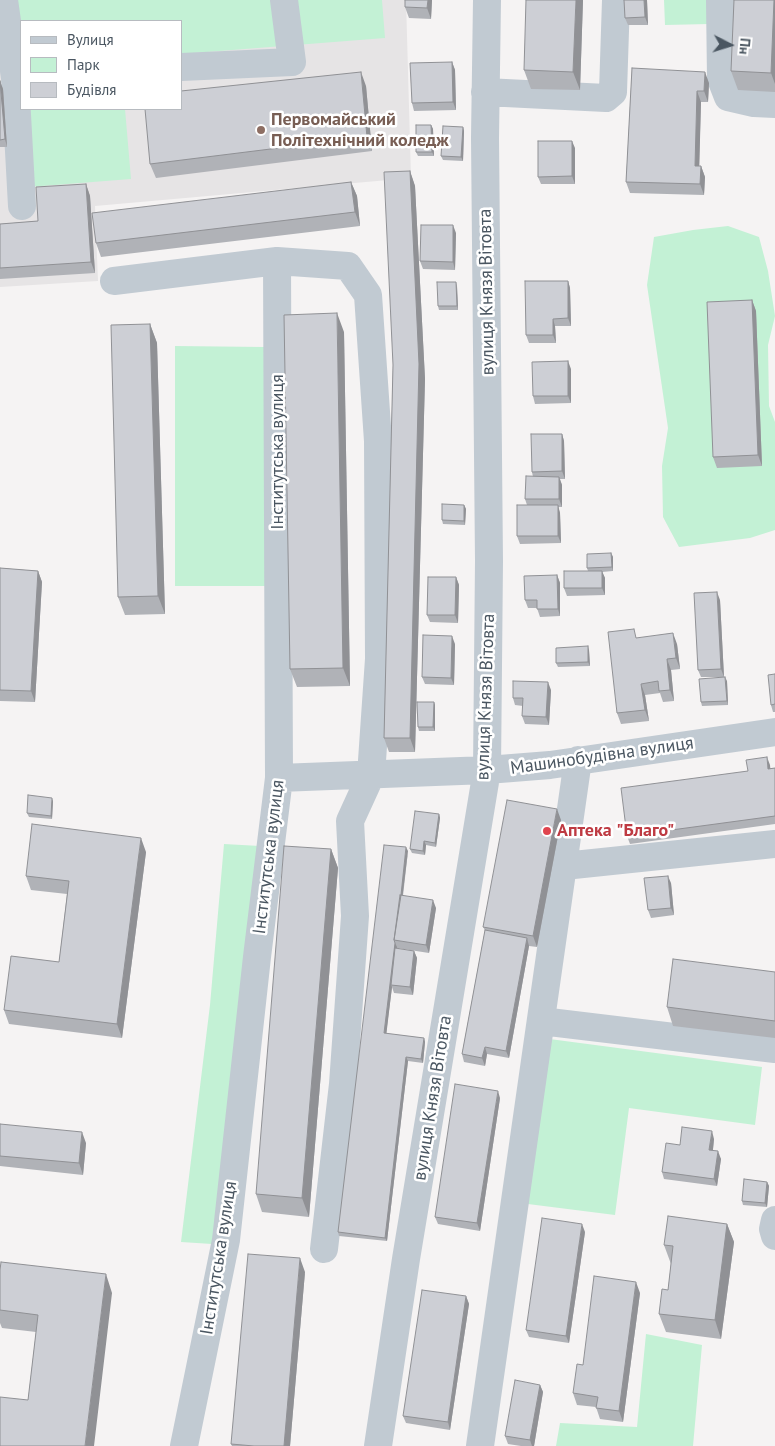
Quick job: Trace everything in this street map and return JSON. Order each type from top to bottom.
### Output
[{"type":"street","points":[[4,0],[18,78],[22,206]]},
{"type":"street","points":[[182,67],[292,62],[284,0]]},
{"type":"street","name":"вулиця Князя Вітовта","points":[[378,1446],[406,1259],[487,770],[489,561],[487,0]]},
{"type":"street","points":[[486,92],[606,98],[613,92],[616,0]]},
{"type":"street","points":[[720,0],[721,79],[728,97],[754,104],[775,104]]},
{"type":"street","points":[[114,281],[277,262],[348,266],[368,295],[378,451],[379,659],[371,774],[350,821],[354,916],[343,1084],[324,1249]]},
{"type":"street","name":"Інститутська вулиця","points":[[184,1446],[226,1240],[279,778],[277,262]]},
{"type":"street","name":"Машинобудівна вулиця","points":[[279,778],[487,770],[550,765],[775,732]]},
{"type":"street","points":[[480,1446],[578,760]]},
{"type":"street","points":[[564,866],[775,844]]},
{"type":"street","points":[[542,1021],[775,1049]]},
{"type":"shaded area","points":[[0,0],[406,0],[411,178],[95,206],[98,281],[0,287]]},
{"type":"green space","points":[[4,0],[382,0],[385,38],[182,54],[182,20],[20,20],[20,63]]},
{"type":"green space","points":[[664,0],[708,0],[709,24],[665,25]]},
{"type":"green space","points":[[23,110],[125,110],[131,179],[29,187]]},
{"type":"green space","points":[[728,226],[759,237],[768,271],[775,316],[768,345],[769,406],[775,422],[775,530],[750,538],[679,547],[663,517],[662,466],[668,428],[647,285],[654,237]]},
{"type":"green space","points":[[175,346],[265,347],[265,586],[175,586]]},
{"type":"green space","points":[[224,844],[260,846],[228,1137],[212,1244],[181,1242],[210,1005]]},
{"type":"green space","points":[[542,1038],[762,1067],[755,1125],[629,1108],[615,1215],[520,1203]]},
{"type":"green space","points":[[646,1334],[702,1345],[693,1446],[556,1446],[560,1423],[637,1427]]},
{"type":"building","points":[[405,0],[428,0],[427,8],[405,7]]},
{"type":"building","points":[[526,0],[576,0],[573,72],[524,70]]},
{"type":"building","points":[[624,0],[644,0],[645,17],[625,18]]},
{"type":"building","points":[[734,0],[774,0],[771,73],[731,71]]},
{"type":"building","points":[[452,62],[453,102],[412,103],[410,63]]},
{"type":"building","points":[[632,68],[705,72],[704,91],[697,91],[695,166],[701,166],[700,184],[626,182]]},
{"type":"building","name":"Первомайський Політехнічний коледж","points":[[361,72],[367,137],[150,164],[145,110],[182,110],[182,91]]},
{"type":"building","points":[[0,81],[5,139],[0,140]]},
{"type":"building","points":[[416,125],[431,125],[432,152],[416,152]]},
{"type":"building","points":[[443,126],[463,127],[461,157],[441,156]]},
{"type":"building","points":[[538,141],[572,141],[572,176],[538,177]]},
{"type":"building","points":[[410,171],[419,364],[410,738],[384,738],[393,365],[384,172]]},
{"type":"building","points":[[351,182],[355,212],[96,243],[92,213]]},
{"type":"building","points":[[86,184],[91,262],[0,268],[0,224],[38,221],[36,187]]},
{"type":"building","points":[[421,225],[453,225],[453,262],[420,261]]},
{"type":"building","points":[[525,281],[568,281],[568,318],[553,319],[553,335],[526,335]]},
{"type":"building","points":[[437,282],[456,282],[457,306],[438,306]]},
{"type":"building","points":[[752,300],[758,455],[713,457],[707,302]]},
{"type":"building","points":[[337,313],[343,668],[290,669],[284,315]]},
{"type":"building","points":[[150,324],[158,596],[118,597],[111,325]]},
{"type":"building","points":[[568,361],[568,396],[533,396],[532,362]]},
{"type":"building","points":[[531,434],[562,434],[562,471],[532,472]]},
{"type":"building","points":[[526,476],[559,477],[559,499],[525,499]]},
{"type":"building","points":[[442,504],[464,505],[464,521],[442,520]]},
{"type":"building","points":[[517,505],[558,505],[558,536],[517,536]]},
{"type":"building","points":[[611,553],[612,567],[587,568],[587,554]]},
{"type":"building","points":[[0,568],[38,571],[31,691],[0,690]]},
{"type":"building","points":[[564,571],[602,571],[602,588],[564,588]]},
{"type":"building","points":[[557,575],[558,609],[537,609],[537,600],[525,600],[524,576]]},
{"type":"building","points":[[428,577],[456,577],[455,615],[427,615]]},
{"type":"building","points":[[717,592],[721,669],[698,670],[694,593]]},
{"type":"building","points":[[634,629],[636,638],[673,633],[676,658],[667,659],[670,690],[659,691],[658,681],[641,684],[645,710],[617,713],[608,632]]},
{"type":"building","points":[[423,635],[452,636],[451,678],[422,677]]},
{"type":"building","points":[[588,646],[588,662],[556,663],[556,648]]},
{"type":"building","points":[[775,674],[775,704],[771,705],[768,675]]},
{"type":"building","points":[[725,677],[727,701],[701,702],[699,679]]},
{"type":"building","points":[[513,681],[548,682],[546,717],[522,716],[523,698],[513,698]]},
{"type":"building","points":[[417,702],[434,702],[433,727],[418,727]]},
{"type":"building","points":[[767,757],[768,769],[775,768],[775,816],[627,836],[621,788],[748,771],[746,760]]},
{"type":"building","points":[[28,795],[52,798],[51,816],[27,813]]},
{"type":"building","points":[[507,800],[557,809],[533,936],[483,927]]},
{"type":"building","points":[[415,811],[439,814],[435,843],[424,841],[423,851],[410,849]]},
{"type":"building","points":[[32,824],[141,838],[117,1024],[4,1010],[11,956],[59,962],[69,881],[26,876]]},
{"type":"building","points":[[384,845],[406,847],[384,1033],[424,1038],[421,1059],[406,1057],[385,1238],[338,1232]]},
{"type":"building","points":[[284,846],[331,849],[302,1198],[256,1194]]},
{"type":"building","points":[[668,876],[671,908],[648,910],[644,878]]},
{"type":"building","points":[[400,895],[433,900],[426,945],[394,940]]},
{"type":"building","points":[[485,930],[527,938],[506,1051],[485,1047],[482,1058],[462,1054]]},
{"type":"building","points":[[395,948],[414,951],[410,987],[391,985]]},
{"type":"building","points":[[673,959],[775,972],[775,1021],[667,1007]]},
{"type":"building","points":[[455,1084],[498,1091],[477,1223],[435,1217]]},
{"type":"building","points":[[0,1124],[82,1132],[79,1163],[0,1156]]},
{"type":"building","points":[[682,1127],[712,1131],[709,1150],[718,1151],[714,1179],[662,1172],[666,1143],[680,1145]]},
{"type":"building","points":[[744,1179],[767,1182],[765,1203],[742,1201]]},
{"type":"building","points":[[668,1216],[727,1224],[715,1320],[659,1314],[662,1289],[668,1290],[673,1246],[664,1245]]},
{"type":"building","points":[[542,1218],[582,1224],[566,1336],[526,1330]]},
{"type":"building","points":[[248,1254],[300,1258],[284,1446],[231,1444]]},
{"type":"building","points":[[1,1262],[106,1274],[85,1446],[0,1446],[0,1397],[28,1400],[38,1315],[0,1310]]},
{"type":"building","points":[[594,1276],[636,1282],[619,1411],[596,1408],[598,1397],[573,1393],[577,1364],[583,1365]]},
{"type":"building","points":[[422,1290],[466,1296],[448,1422],[403,1416]]},
{"type":"building","points":[[515,1380],[540,1385],[530,1440],[505,1436]]},
{"type":"place","name":"Первомайський Політехнічний коледж","points":[[261,130]]},
{"type":"place","name":"Аптека \"Благо\"","points":[[547,831]]}]
